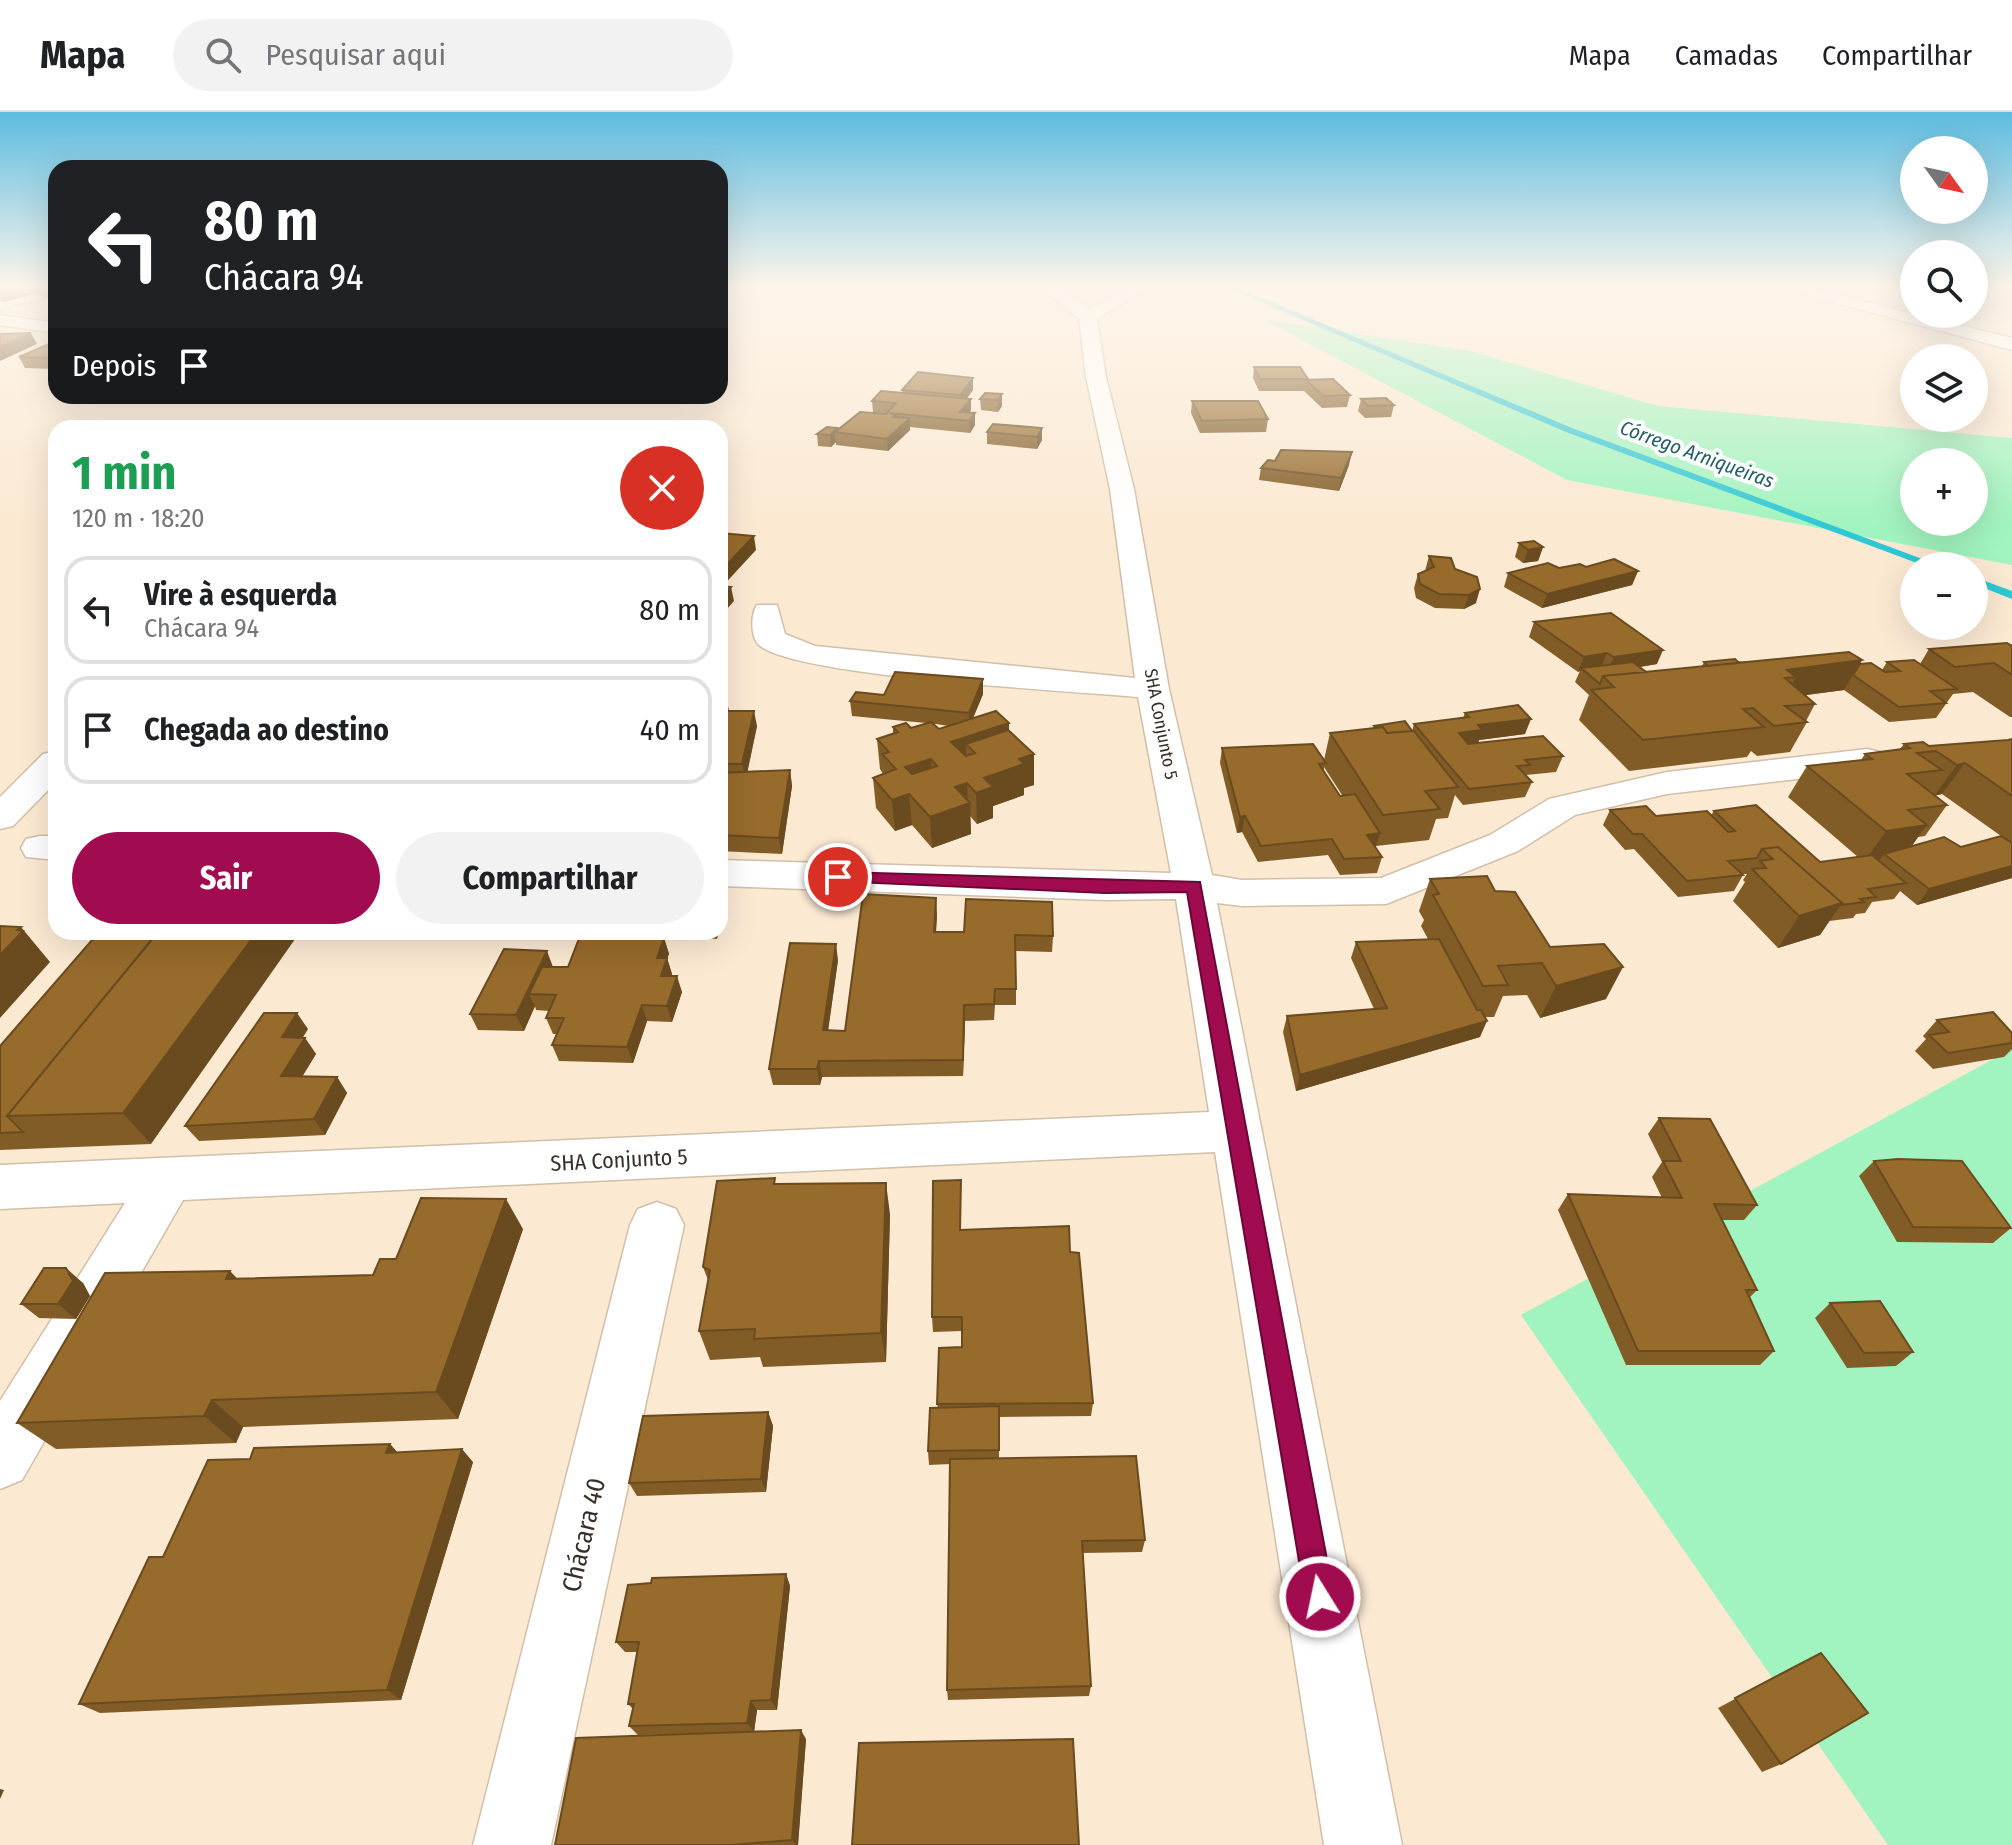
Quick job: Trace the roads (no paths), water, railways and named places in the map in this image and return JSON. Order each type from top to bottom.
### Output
[{"type":"street","name":"SHA Conjunto 5","points":[[1095,366],[1122,489],[1153,689],[1194,886],[1363,1845]]},
{"type":"street","points":[[767,611],[770,639],[808,654],[942,671],[1153,689]]},
{"type":"street","points":[[728,873],[1105,887],[1194,886],[1242,893],[1386,891],[1504,843],[1562,807],[1667,783],[1902,756]]},
{"type":"street","points":[[0,818],[48,770]]},
{"type":"street","name":"SHA Conjunto 5","points":[[0,1187],[1238,1131]]},
{"type":"street","points":[[0,1458],[168,1180]]},
{"type":"street","name":"Chácara 40","points":[[512,1845],[657,1225]]},
{"type":"waterway","name":"Córrego Arniqueiras","points":[[1416,366],[1569,430],[1900,553]]},
{"type":"waterway","name":"Córrego Arniqueiras","points":[[1988,586],[2012,595]]}]
